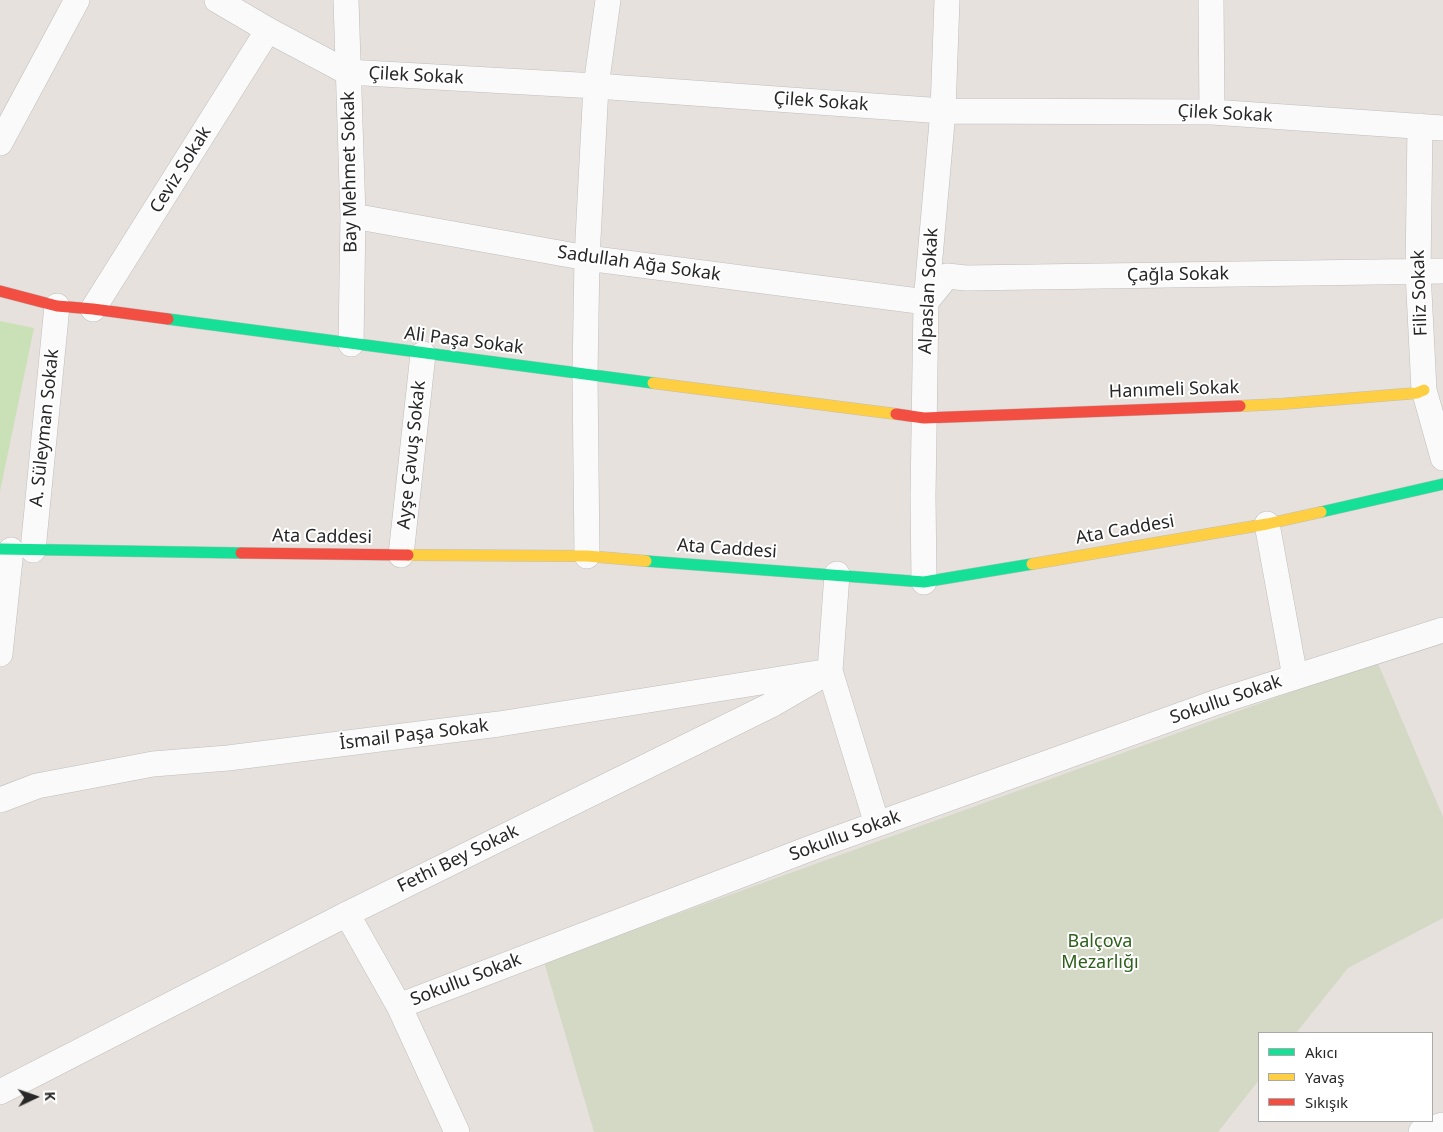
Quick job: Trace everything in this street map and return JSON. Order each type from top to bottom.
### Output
[{"type":"street","points":[[0,143],[77,0]]},
{"type":"street","name":"Çilek Sokak","points":[[217,0],[268,30],[347,72],[596,86],[943,111],[1212,112],[1431,127]]},
{"type":"street","name":"Bay Mehmet Sokak","points":[[346,0],[353,216],[351,344]]},
{"type":"street","points":[[588,556],[585,375],[587,258],[596,86],[608,0]]},
{"type":"street","name":"Alpaslan Sokak","points":[[924,582],[926,302],[943,111],[947,0]]},
{"type":"street","points":[[1211,0],[1212,112]]},
{"type":"street","name":"Ceviz Sokak","points":[[93,309],[268,30]]},
{"type":"street","name":"Filiz Sokak","points":[[1431,127],[1418,272],[1424,390],[1443,458]]},
{"type":"street","name":"Sadullah Ağa Sokak","points":[[353,216],[587,258],[926,302]]},
{"type":"street","name":"Çağla Sokak","points":[[926,302],[947,276],[966,278],[1443,271]]},
{"type":"street","name":"Ali Paşa Sokak","points":[[0,291],[57,306],[93,309],[423,354],[924,418]]},
{"type":"street","name":"A. Süleyman Sokak","points":[[0,654],[14,550],[57,306]]},
{"type":"street","name":"Ayşe Çavuş Sokak","points":[[401,555],[423,354]]},
{"type":"street","name":"Hanımeli Sokak","points":[[924,418],[1282,404],[1417,393],[1424,390]]},
{"type":"street","name":"Ata Caddesi","points":[[14,550],[588,556],[924,582],[1267,524],[1443,484]]},
{"type":"street","points":[[1267,524],[1295,677]]},
{"type":"street","points":[[837,574],[830,671],[878,824]]},
{"type":"street","name":"Sokullu Sokak","points":[[399,1006],[818,845],[1217,702],[1443,630]]},
{"type":"street","name":"İsmail Paşa Sokak","points":[[0,800],[37,786],[153,764],[228,758],[499,724],[830,671]]},
{"type":"street","name":"Fethi Bey Sokak","points":[[0,1092],[347,914],[773,704],[830,671]]},
{"type":"street","points":[[347,914],[399,1006],[457,1132]]},
{"type":"street","points":[[1421,1132],[1443,1125]]},
{"type":"green space","points":[[0,321],[34,328],[0,491]]},
{"type":"green space","name":"Balçova Mezarlığı","points":[[1377,661],[1443,817],[1443,918],[1348,968],[1297,1032],[1258,1032],[1258,1081],[1218,1132],[594,1132],[544,962]]},
{"type":"traffic: fast","points":[[168,319],[653,383]]},
{"type":"traffic: fast","points":[[1321,512],[1443,484]]},
{"type":"traffic: fast","points":[[0,549],[241,553]]},
{"type":"traffic: fast","points":[[646,561],[924,582],[1032,564]]},
{"type":"traffic: slow","points":[[653,383],[896,414]]},
{"type":"traffic: slow","points":[[1240,406],[1417,393],[1424,390]]},
{"type":"traffic: slow","points":[[1032,564],[1267,524],[1321,512]]},
{"type":"traffic: slow","points":[[408,555],[587,556],[646,561]]},
{"type":"traffic: jam","points":[[0,291],[57,306],[168,319]]},
{"type":"traffic: jam","points":[[896,414],[924,418],[1240,406]]},
{"type":"traffic: jam","points":[[241,553],[408,555]]}]
